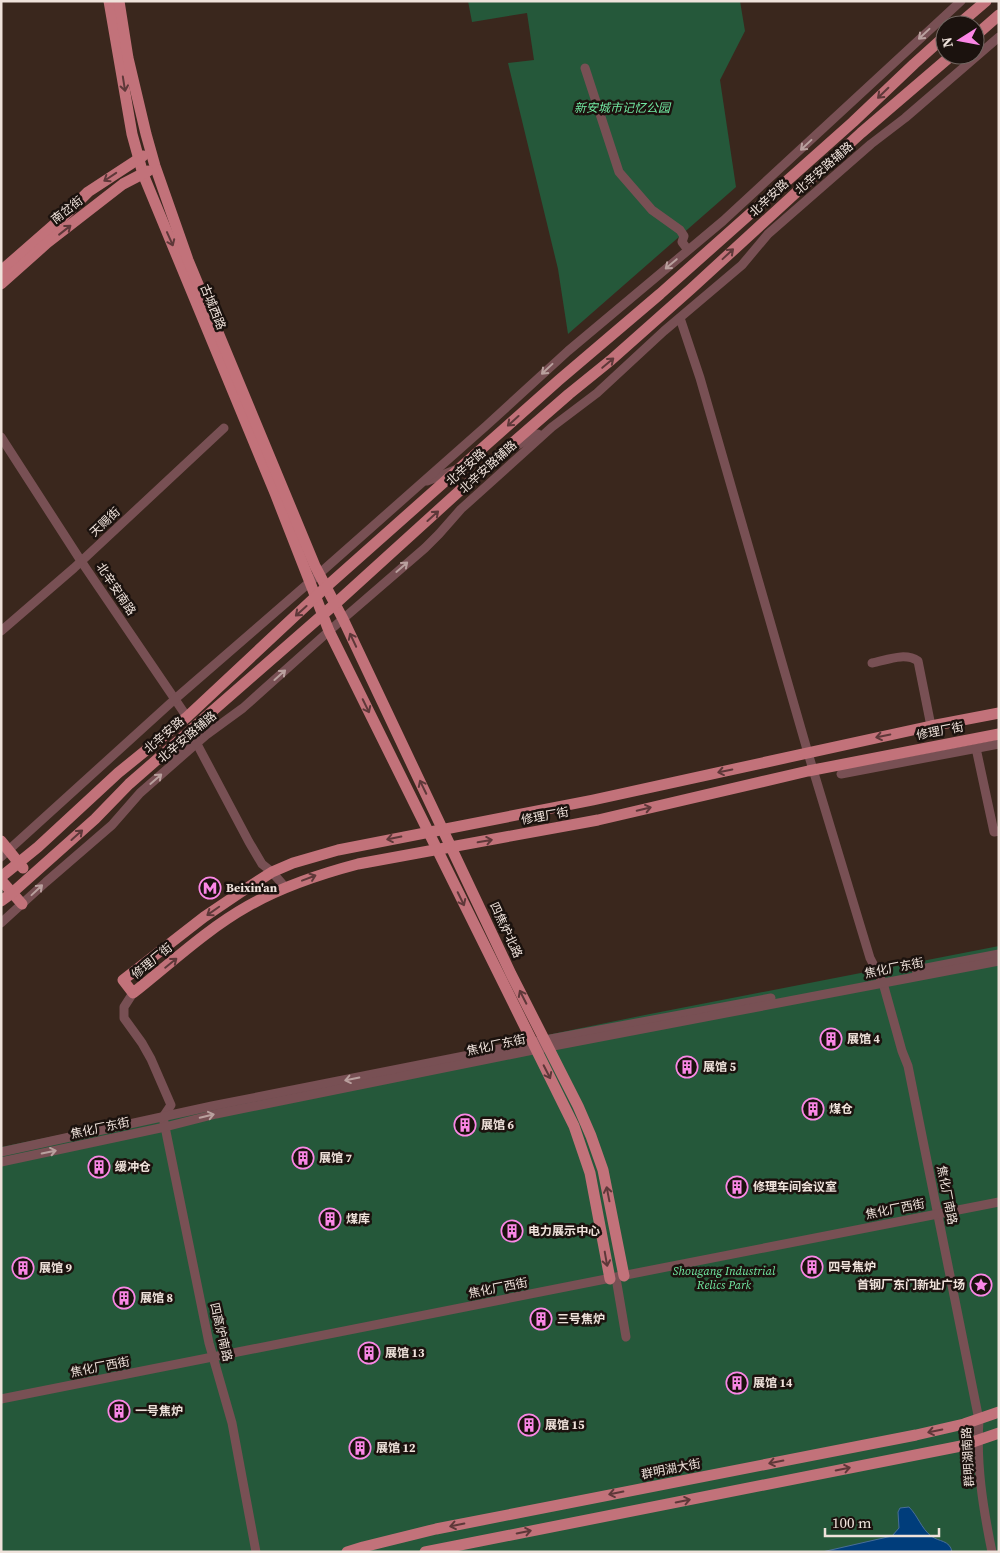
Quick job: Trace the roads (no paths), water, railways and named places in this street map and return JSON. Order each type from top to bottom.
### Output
[{"type":"main road","name":"古城西路","points":[[109,1],[132,134],[142,174],[315,578],[326,587],[335,604]]},
{"type":"main road","name":"古城西路","points":[[119,1],[128,58],[155,166],[188,260],[315,578],[316,597],[322,615]]},
{"type":"main road","points":[[970,15],[986,1]]},
{"type":"main road","points":[[985,27],[999,15]]},
{"type":"main road","name":"北辛安路","points":[[1,879],[118,773],[187,717],[326,587],[559,380],[750,214],[853,122],[935,45]]},
{"type":"main road","name":"北辛安路","points":[[1,901],[31,877],[95,819],[129,784],[335,604],[568,394],[626,347],[806,182],[940,65]]},
{"type":"main road","name":"南岔街","points":[[1,271],[64,216],[88,192],[151,151]]},
{"type":"main road","name":"南岔街","points":[[1,284],[47,243],[123,184],[155,166]]},
{"type":"main road","name":"四焦炉北路","points":[[335,604],[511,974],[578,1106],[603,1170],[616,1278]]},
{"type":"main road","name":"四焦炉北路","points":[[322,615],[427,832],[570,1118],[590,1173],[616,1278]]},
{"type":"main road","name":"修理厂街","points":[[999,713],[931,726],[593,800],[338,850],[293,863],[272,872],[204,917],[123,980],[133,993],[217,926],[248,906],[285,887],[320,874],[358,864],[598,820],[813,770],[999,734]]},
{"type":"main road","points":[[1,841],[5,854],[31,877]]},
{"type":"main road","points":[[1,879],[22,904]]},
{"type":"main road","name":"群明湖大街","points":[[348,1552],[436,1529],[916,1435],[979,1420],[999,1412]]},
{"type":"main road","points":[[424,1552],[962,1446],[999,1433]]},
{"type":"street","points":[[5,854],[175,698],[315,578],[568,351],[723,221],[961,1]]},
{"type":"street","name":"北辛安路辅路","points":[[1,923],[112,825],[140,793],[197,744],[243,708],[432,541],[461,509],[552,427],[596,393],[742,265],[768,234],[871,144],[905,118],[999,37]]},
{"type":"street","points":[[585,68],[619,172],[652,210],[680,230],[684,236],[682,242],[688,250]]},
{"type":"street","points":[[806,182],[848,164]]},
{"type":"street","points":[[723,221],[750,214]]},
{"type":"street","name":"焦化厂南路","points":[[680,318],[703,387],[808,753],[870,958],[882,980],[908,1066],[979,1420]]},
{"type":"street","points":[[486,426],[494,438]]},
{"type":"street","points":[[499,456],[552,427]]},
{"type":"street","name":"天赐街","points":[[1,631],[81,561],[224,428]]},
{"type":"street","name":"北辛安南路","points":[[1,437],[81,561],[187,717]]},
{"type":"street","points":[[419,485],[462,467]]},
{"type":"street","points":[[872,663],[903,656],[912,657],[918,661],[931,726]]},
{"type":"street","points":[[152,764],[197,744],[262,864],[285,887]]},
{"type":"street","points":[[841,774],[999,744]]},
{"type":"street","points":[[976,748],[994,832],[999,831]]},
{"type":"street","name":"焦化厂东街","points":[[882,980],[999,954]]},
{"type":"street","name":"焦化厂东街","points":[[1,1162],[547,1043],[882,980],[999,961]]},
{"type":"street","points":[[133,993],[124,1007],[124,1018],[146,1051],[171,1105],[163,1117]]},
{"type":"street","name":"焦化厂东街","points":[[1,1152],[163,1117],[534,1046]]},
{"type":"street","name":"四高炉南路","points":[[163,1117],[213,1358],[232,1423],[256,1552]]},
{"type":"street","name":"焦化厂西街","points":[[1,1399],[999,1202]]},
{"type":"street","points":[[616,1278],[626,1337]]},
{"type":"street","name":"群明湖南路","points":[[979,1420],[978,1456],[992,1552]]},
{"type":"water","points":[[909,1507],[928,1533],[934,1538],[947,1543],[952,1552],[822,1552],[892,1536],[899,1528],[898,1512],[900,1508]]},
{"type":"place","name":"Beixin'an","points":[[210,888]]},
{"type":"place","name":"展馆 4","points":[[831,1039]]},
{"type":"place","name":"展馆 5","points":[[687,1067]]},
{"type":"place","name":"煤仓","points":[[813,1109]]},
{"type":"place","name":"展馆 6","points":[[465,1125]]},
{"type":"place","name":"展馆 7","points":[[303,1158]]},
{"type":"place","name":"缓冲仓","points":[[99,1167]]},
{"type":"place","name":"修理车间会议室","points":[[737,1187]]},
{"type":"place","name":"煤库","points":[[330,1219]]},
{"type":"place","name":"电力展示中心","points":[[512,1231]]},
{"type":"place","name":"四号焦炉","points":[[812,1267]]},
{"type":"place","name":"展馆 9","points":[[23,1268]]},
{"type":"place","name":"首钢厂东门新址广场","points":[[981,1285]]},
{"type":"place","name":"展馆 8","points":[[124,1298]]},
{"type":"place","name":"三号焦炉","points":[[541,1319]]},
{"type":"place","name":"展馆 13","points":[[369,1353]]},
{"type":"place","name":"展馆 14","points":[[737,1383]]},
{"type":"place","name":"一号焦炉","points":[[119,1411]]},
{"type":"place","name":"展馆 15","points":[[529,1425]]},
{"type":"place","name":"展馆 12","points":[[360,1448]]},
{"type":"park label","name":"新安城市记忆公园","points":[[622,108]]},
{"type":"park label","name":"Shougang Industrial Relics Park","points":[[724,1278]]}]
